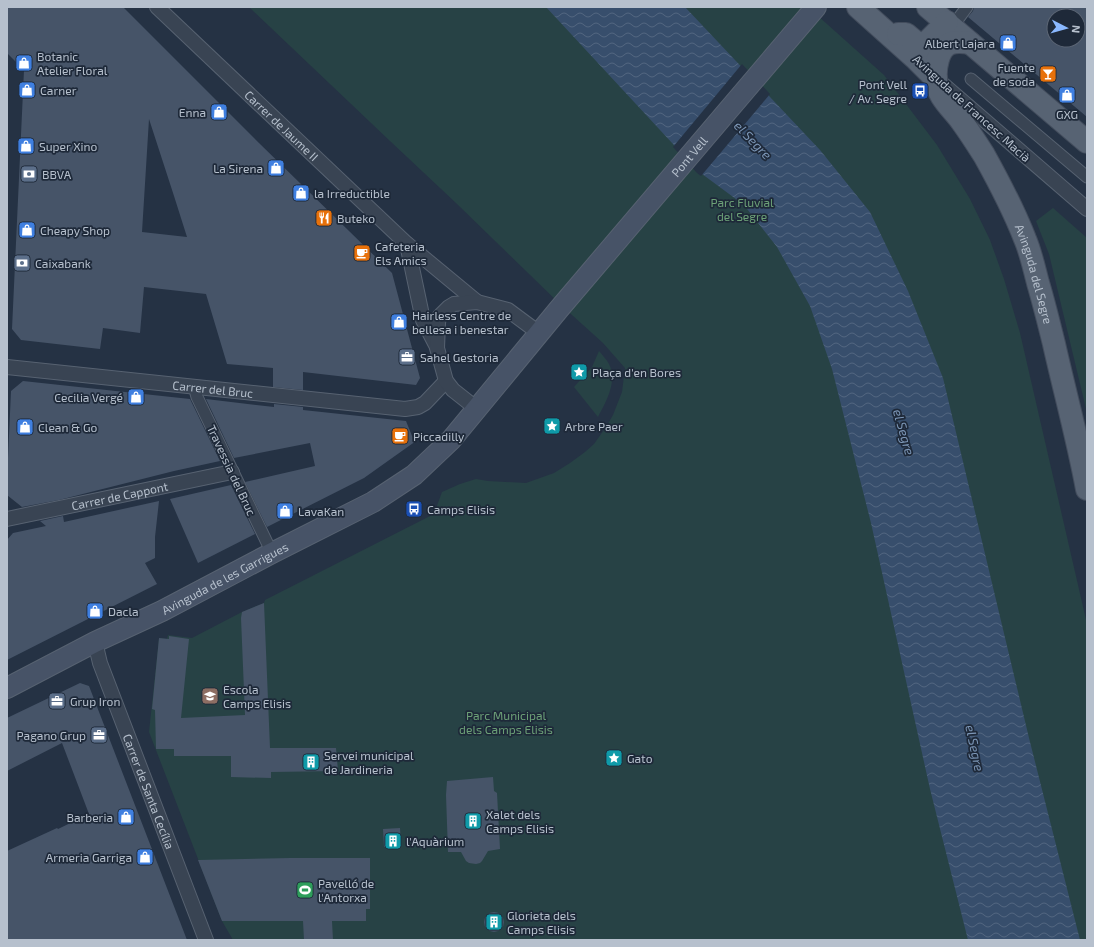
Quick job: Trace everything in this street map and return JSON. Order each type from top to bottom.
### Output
[{"type":"main road","name":"Avinguda de Francesc Macià","points":[[858,7],[901,40],[936,79]]},
{"type":"main road","name":"Pont Vell","points":[[539,333],[815,9]]},
{"type":"main road","points":[[901,40],[940,15],[1087,142]]},
{"type":"main road","points":[[936,79],[937,60],[944,48],[949,44],[970,42]]},
{"type":"main road","name":"Avinguda del Segre","points":[[936,79],[940,93],[968,129],[984,156],[1026,240],[1048,320],[1087,489]]},
{"type":"main road","points":[[477,408],[539,333]]},
{"type":"main road","name":"Avinguda de les Garrigues","points":[[7,688],[95,642],[162,611],[373,502],[414,475],[450,440],[477,408]]},
{"type":"street","name":"Carrer de Jaume II","points":[[157,7],[406,244],[477,302]]},
{"type":"street","points":[[940,15],[967,7]]},
{"type":"street","name":"Avinguda de Francesc Macià","points":[[936,79],[1087,209]]},
{"type":"street","name":"Avinguda de Francesc Macià","points":[[971,80],[1087,177]]},
{"type":"street","name":"Carrer de Jaume II","points":[[406,244],[423,320],[437,348],[446,381],[452,390],[477,408]]},
{"type":"street","name":"Carrer de Jaume II","points":[[437,348],[439,317],[454,304],[477,302],[508,310],[539,333]]},
{"type":"street","name":"Carrer del Bruc","points":[[7,367],[405,409],[418,407],[425,403],[446,381]]},
{"type":"street","name":"Travessia del Bruc","points":[[194,386],[232,472],[272,553]]},
{"type":"street","name":"Carrer de Cappont","points":[[7,519],[232,472]]},
{"type":"street","name":"Carrer de Santa Cecília","points":[[95,642],[100,663],[206,940]]},
{"type":"green space","name":"Parc Fluvial del Segre","points":[[249,7],[808,7],[884,75],[937,145],[970,199],[990,240],[1004,279],[1020,333],[1087,624],[1087,940],[233,940],[222,921],[149,732],[159,638],[167,639],[168,635],[192,638],[242,612],[264,603],[265,600],[434,514],[442,492],[460,484],[476,479],[526,483],[554,473],[585,452],[594,444],[606,427],[613,415],[622,392],[625,368],[603,343],[562,306],[456,203]]},
{"type":"green space","points":[[1053,208],[1087,238],[1087,413],[1049,254],[1036,221]]},
{"type":"green space","points":[[599,351],[609,364],[612,384],[598,417],[574,387],[592,367]]},
{"type":"water","name":"el Segre","points":[[546,7],[685,7],[820,150],[870,212],[908,291],[943,378],[1029,738],[1080,940],[968,940],[930,789],[871,523],[832,369],[810,306],[777,247],[744,205],[698,171]]},
{"type":"pier","points":[[742,64],[770,94],[701,176],[673,147]]},
{"type":"building","points":[[7,7],[123,7],[392,273],[420,378],[416,385],[303,372],[303,390],[273,387],[273,368],[227,364],[206,294],[144,287],[140,333],[103,328],[100,349],[21,340],[12,329],[24,70],[7,53]],"holes":[[[149,119],[187,237],[142,232]]]},
{"type":"building","points":[[974,7],[1087,7],[1087,117],[968,17],[973,11]]},
{"type":"building","points":[[23,381],[190,399],[220,461],[59,500],[22,507],[7,495],[7,480],[11,391]]},
{"type":"building","points":[[206,399],[274,407],[274,404],[303,407],[303,410],[406,421],[412,436],[416,441],[364,478],[267,527],[245,482],[315,466],[310,443],[234,458]]},
{"type":"building","points":[[231,485],[255,534],[198,563],[170,499]]},
{"type":"building","points":[[159,501],[155,537],[155,558],[145,563],[157,584],[7,660],[7,540],[13,533],[46,526],[40,521],[63,516],[64,522]]},
{"type":"building","points":[[264,603],[270,748],[336,748],[338,771],[271,772],[271,778],[231,777],[231,756],[174,756],[174,749],[156,749],[155,710],[152,709],[159,638],[169,639],[169,636],[189,639],[181,718],[245,715],[242,612]]},
{"type":"building","points":[[80,683],[89,686],[187,940],[7,940],[7,851],[89,814],[62,743],[7,771],[7,718]]},
{"type":"building","name":"Xalet dels Camps Elisis","points":[[493,777],[494,791],[497,793],[500,849],[488,851],[480,863],[469,863],[466,861],[461,852],[448,852],[447,781]]},
{"type":"building","name":"l'Aquàrium","points":[[400,828],[401,846],[384,847],[383,829]]},
{"type":"building","name":"Pavelló de l'Antorxa","points":[[370,858],[370,909],[366,909],[366,921],[332,921],[333,940],[304,940],[303,921],[222,921],[198,860]]},
{"type":"building","name":"Glorieta dels Camps Elisis","points":[[494,912],[501,915],[504,922],[501,929],[494,932],[487,929],[484,922],[487,915]]},
{"type":"place","name":"Albert Lajara","points":[[1008,43]]},
{"type":"place","name":"Botanic Atelier Floral","points":[[24,63]]},
{"type":"place","name":"Fuente de soda","points":[[1048,74]]},
{"type":"place","name":"Carner","points":[[27,90]]},
{"type":"place","name":"Pont Vell / Av. Segre","points":[[920,91]]},
{"type":"place","name":"GXG","points":[[1067,95]]},
{"type":"place","name":"Enna","points":[[219,112]]},
{"type":"place","name":"Super Xino","points":[[26,146]]},
{"type":"place","name":"La Sirena","points":[[276,168]]},
{"type":"place","name":"BBVA","points":[[29,174]]},
{"type":"place","name":"la Irreductible","points":[[301,193]]},
{"type":"place","name":"Buteko","points":[[324,218]]},
{"type":"place","name":"Cheapy Shop","points":[[27,230]]},
{"type":"place","name":"Cafeteria Els Amics","points":[[362,253]]},
{"type":"place","name":"Caixabank","points":[[22,263]]},
{"type":"place","name":"Hairless Centre de bellesa i benestar","points":[[399,322]]},
{"type":"place","name":"Sahel Gestoria","points":[[407,357]]},
{"type":"place","name":"Plaça d'en Bores","points":[[579,372]]},
{"type":"place","name":"Cecilia Vergé","points":[[136,397]]},
{"type":"place","name":"Arbre Paer","points":[[552,426]]},
{"type":"place","name":"Clean & Go","points":[[25,427]]},
{"type":"place","name":"Piccadilly","points":[[400,436]]},
{"type":"place","name":"Camps Elisis","points":[[414,509]]},
{"type":"place","name":"LavaKan","points":[[285,511]]},
{"type":"place","name":"Dacla","points":[[95,611]]},
{"type":"place","name":"Escola Camps Elisis","points":[[210,696]]},
{"type":"place","name":"Grup Iron","points":[[57,701]]},
{"type":"place","name":"Pagano Grup","points":[[99,735]]},
{"type":"place","name":"Gato","points":[[614,758]]},
{"type":"place","name":"Servei municipal de Jardineria","points":[[311,762]]},
{"type":"place","name":"Barberia","points":[[126,817]]},
{"type":"place","name":"Xalet dels Camps Elisis","points":[[473,821]]},
{"type":"place","name":"l'Aquàrium","points":[[393,841]]},
{"type":"place","name":"Armeria Garriga","points":[[145,857]]},
{"type":"place","name":"Pavelló de l'Antorxa","points":[[305,890]]},
{"type":"place","name":"Glorieta dels Camps Elisis","points":[[494,922]]},
{"type":"park label","name":"Parc Municipal dels Camps Elisis","points":[[506,722]]}]
